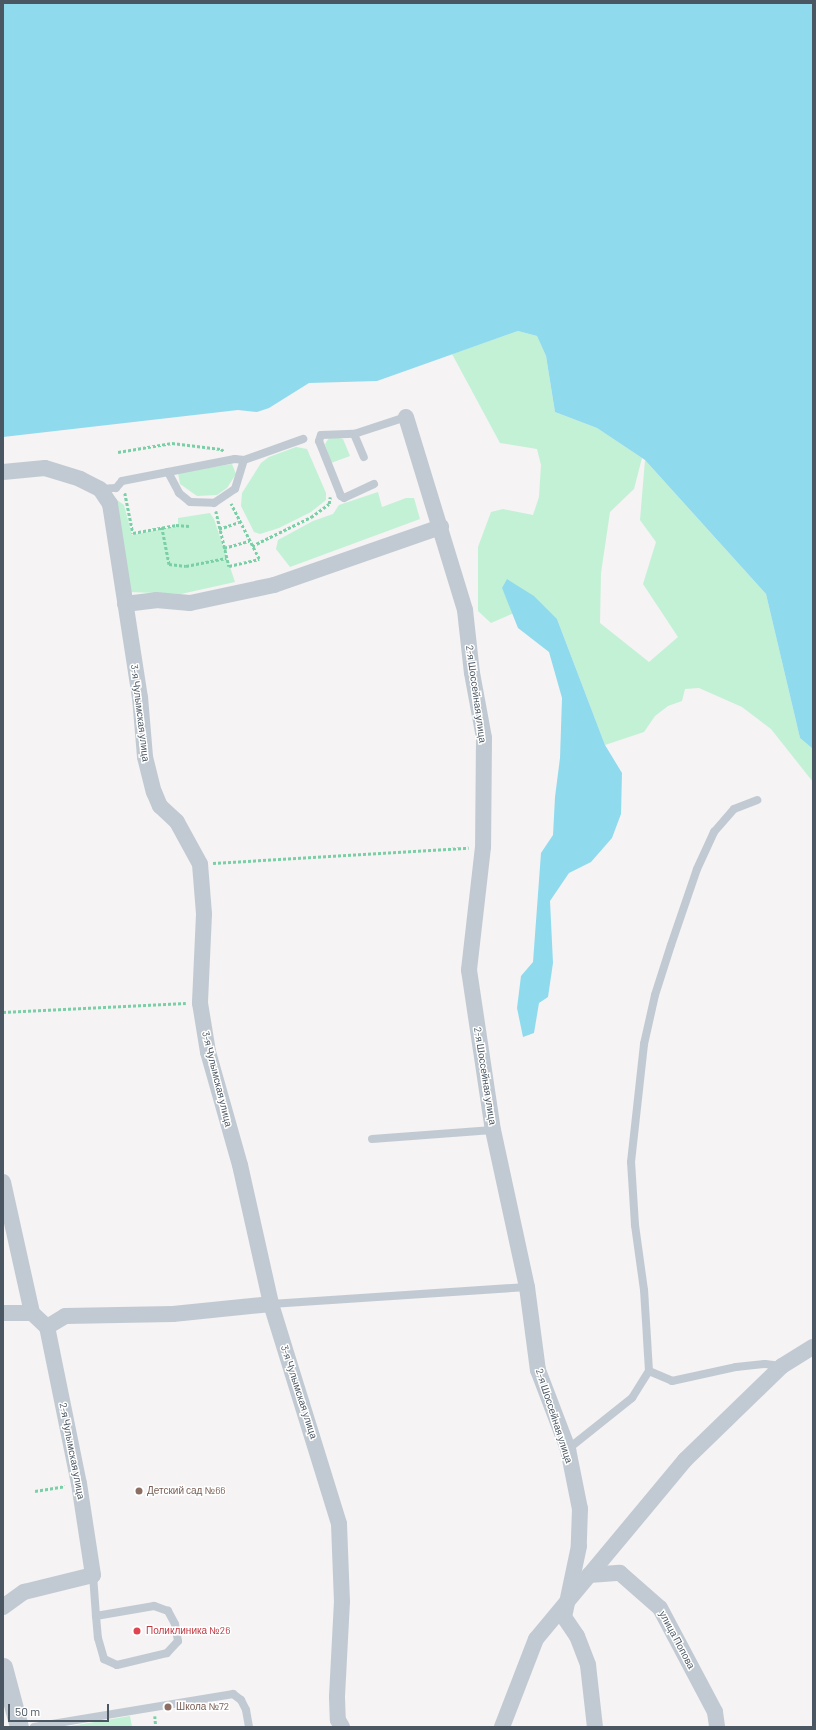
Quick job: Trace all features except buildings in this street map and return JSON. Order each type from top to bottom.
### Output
[{"type":"street","name":"2-я Шоссейная улица","points":[[406,417],[441,527],[465,610],[472,674],[484,738],[483,847],[468,970],[493,1130],[527,1287],[538,1370],[568,1449],[580,1509],[579,1546],[564,1616],[577,1636],[588,1665],[595,1727]]},
{"type":"street","points":[[3,472],[45,468],[80,479],[100,489]]},
{"type":"street","name":"3-я Чулымская улица","points":[[100,489],[110,504],[140,697],[145,757],[154,792],[160,806],[176,822],[200,864],[204,914],[200,1003],[208,1052],[240,1165],[271,1304],[339,1524],[342,1601],[337,1697],[338,1720],[342,1727]]},
{"type":"street","points":[[125,604],[156,600],[190,603],[274,585],[441,527]]},
{"type":"street","points":[[3,1182],[32,1313],[46,1327],[65,1316],[173,1314],[271,1304]]},
{"type":"street","points":[[3,1313],[32,1313]]},
{"type":"street","name":"2-я Чулымская улица","points":[[46,1327],[79,1484],[93,1575]]},
{"type":"street","points":[[502,1727],[536,1639],[567,1601],[685,1460],[782,1366],[813,1347]]},
{"type":"street","name":"улица Попова","points":[[589,1575],[620,1573],[660,1608],[715,1712],[717,1727]]},
{"type":"street","points":[[3,1607],[24,1592],[93,1575]]},
{"type":"street","points":[[3,1667],[26,1725]]},
{"type":"lane","points":[[374,484],[344,498],[341,496],[319,441],[321,435],[354,434],[406,417]]},
{"type":"lane","points":[[354,434],[364,457]]},
{"type":"lane","points":[[100,489],[116,488],[122,481],[235,458],[244,460],[303,439]]},
{"type":"lane","points":[[168,472],[180,492],[190,502],[214,503],[227,497],[235,489],[244,460]]},
{"type":"lane","points":[[568,1449],[632,1398],[649,1371],[644,1290],[635,1225],[631,1162],[644,1044],[655,995],[668,952],[697,869],[711,838],[734,809],[757,800]]},
{"type":"lane","points":[[372,1139],[493,1130]]},
{"type":"lane","points":[[271,1304],[527,1287]]},
{"type":"lane","points":[[649,1371],[672,1381],[736,1368],[765,1364],[782,1366]]},
{"type":"lane","points":[[93,1575],[96,1616],[104,1659],[117,1665],[167,1653],[178,1641],[175,1624],[168,1611],[154,1606],[96,1616]]},
{"type":"lane","points":[[26,1725],[233,1694],[241,1700],[246,1710],[249,1727]]},
{"type":"path","points":[[118,452],[172,443],[221,449],[235,458]]},
{"type":"path","points":[[122,481],[133,533],[162,528],[189,526]]},
{"type":"path","points":[[252,546],[311,517],[329,504],[330,495]]},
{"type":"path","points":[[214,503],[229,566],[259,559],[227,497]]},
{"type":"path","points":[[219,529],[239,522]]},
{"type":"path","points":[[162,528],[169,564],[186,566],[226,558]]},
{"type":"path","points":[[224,548],[249,541]]},
{"type":"path","points":[[200,864],[304,856],[483,847]]},
{"type":"path","points":[[3,1012],[200,1003]]},
{"type":"path","points":[[35,1491],[79,1484]]},
{"type":"green space","points":[[518,331],[537,336],[546,356],[555,412],[597,428],[642,458],[634,489],[610,512],[601,573],[600,623],[649,662],[678,637],[643,584],[656,542],[640,520],[645,460],[766,594],[800,738],[813,749],[813,782],[771,729],[742,707],[699,688],[685,689],[682,701],[668,706],[655,716],[644,732],[605,745],[557,619],[502,588],[514,613],[491,623],[478,611],[478,547],[491,512],[503,509],[533,515],[539,497],[541,465],[537,449],[500,443],[452,354]]},
{"type":"green space","points":[[337,437],[343,439],[350,456],[331,463],[325,444],[329,438]]},
{"type":"green space","points":[[296,447],[307,449],[326,493],[326,500],[311,512],[279,528],[260,534],[254,532],[241,506],[242,493],[261,463],[269,457]]},
{"type":"green space","points":[[232,464],[236,474],[227,488],[217,495],[197,496],[180,484],[178,473]]},
{"type":"green space","points":[[378,492],[382,507],[406,498],[414,498],[420,519],[290,567],[276,549],[278,540],[313,521],[333,514],[339,505]]},
{"type":"green space","points":[[117,500],[124,505],[132,535],[178,526],[178,518],[210,513],[214,519],[235,582],[181,594],[129,592]]},
{"type":"green space","points":[[130,1716],[132,1727],[65,1727]]},
{"type":"water","points":[[3,3],[813,3],[813,749],[800,738],[766,594],[645,460],[597,428],[555,412],[546,356],[537,336],[518,331],[377,381],[309,383],[269,408],[257,412],[238,410],[3,437]]},
{"type":"water","points":[[507,579],[534,596],[557,619],[605,745],[622,773],[621,814],[612,838],[591,862],[569,873],[550,901],[553,963],[548,997],[539,1003],[534,1033],[523,1037],[517,1008],[521,976],[533,962],[541,853],[553,835],[555,797],[560,758],[562,698],[549,652],[518,628],[502,588]]},
{"type":"place","name":"Детский сад №66","points":[[139,1491]]},
{"type":"place","name":"Поликлиника №26","points":[[137,1631]]},
{"type":"place","name":"Школа №72","points":[[168,1707]]}]
